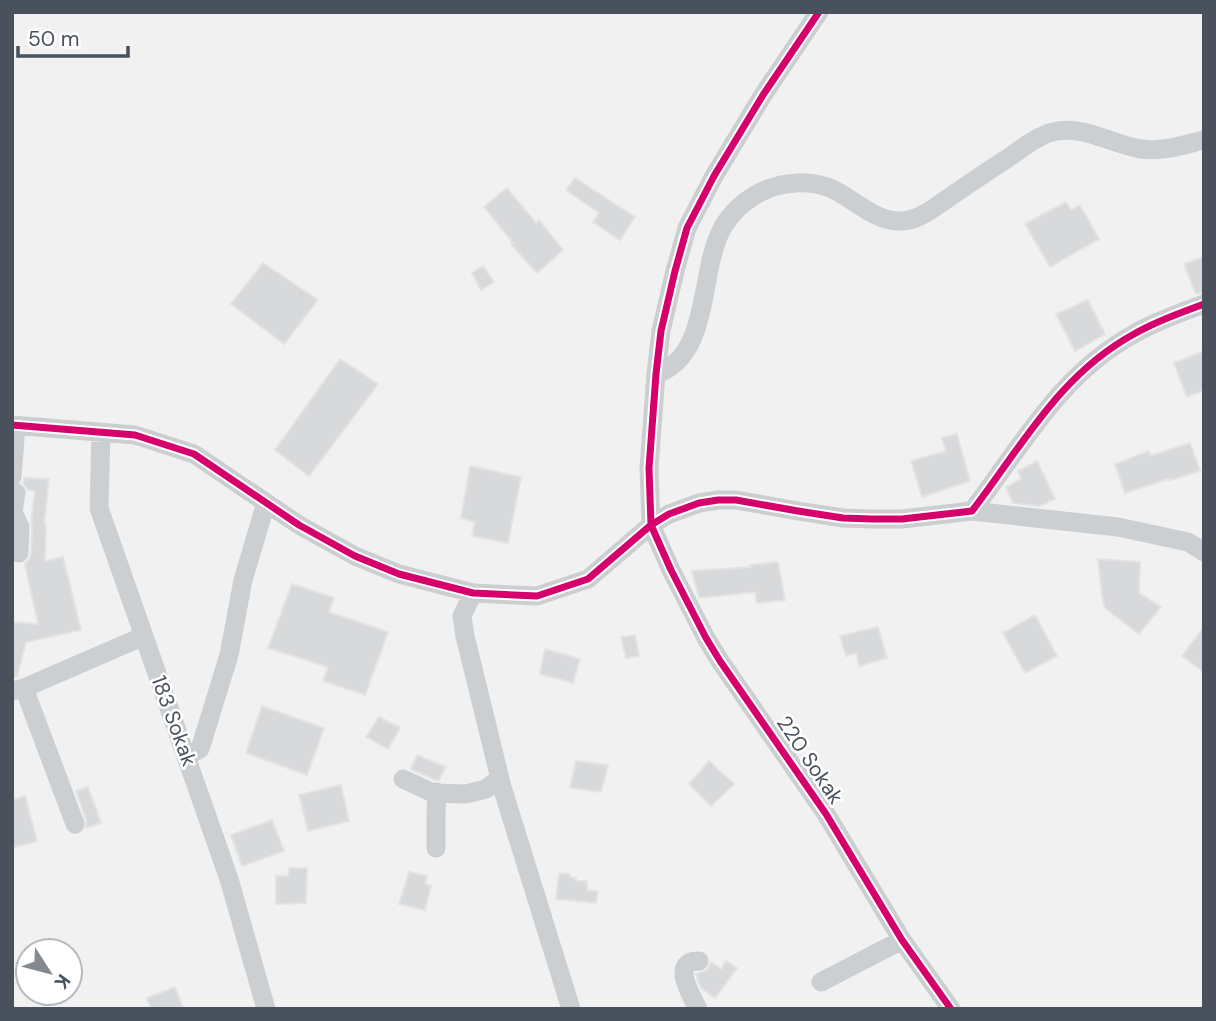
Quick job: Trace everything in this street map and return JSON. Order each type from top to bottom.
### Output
[{"type":"street","points":[[651,525],[649,468],[661,331],[687,228],[763,95],[819,12]]},
{"type":"street","points":[[656,374],[678,363],[689,347],[717,239],[730,217],[760,192],[783,185],[822,185],[839,192],[874,214],[891,220],[910,220],[929,211],[1049,133],[1083,131],[1129,146],[1155,150],[1204,140]]},
{"type":"street","points":[[972,511],[1042,414],[1067,385],[1094,360],[1133,334],[1204,304]]},
{"type":"street","points":[[12,477],[14,426],[135,435],[194,454],[299,525],[355,556],[399,574],[473,593],[537,596],[588,579],[651,525],[681,509],[718,500],[736,500],[843,518],[902,519],[972,511],[1118,527],[1188,542],[1204,552]]},
{"type":"street","name":"183 Sokak","points":[[101,433],[99,508],[229,879],[266,1009]]},
{"type":"street","points":[[12,490],[16,493],[13,512],[20,527],[19,553]]},
{"type":"street","points":[[187,756],[200,749],[208,726],[229,655],[243,580],[266,503]]},
{"type":"street","name":"220 Sokak","points":[[651,525],[706,638],[826,814],[902,940],[951,1009]]},
{"type":"street","points":[[473,593],[462,616],[465,636],[500,778],[571,1009]]},
{"type":"street","points":[[75,824],[18,689],[144,636]]},
{"type":"street","points":[[403,779],[433,793],[466,794],[485,789],[500,778]]},
{"type":"street","points":[[436,848],[437,792]]},
{"type":"street","points":[[821,982],[902,940]]},
{"type":"street","points":[[698,1009],[688,993],[683,977],[688,965],[699,961]]},
{"type":"building","points":[[575,178],[635,217],[620,240],[593,222],[599,213],[566,190]]},
{"type":"building","points":[[507,188],[536,223],[539,220],[563,250],[537,273],[511,244],[513,243],[484,207]]},
{"type":"building","points":[[1066,202],[1071,210],[1080,205],[1099,239],[1050,267],[1025,224]]},
{"type":"building","points":[[1204,257],[1204,292],[1196,294],[1184,264]]},
{"type":"building","points":[[263,263],[318,300],[284,344],[231,304]]},
{"type":"building","points":[[483,266],[494,282],[481,290],[472,273]]},
{"type":"building","points":[[1088,300],[1105,334],[1075,351],[1056,314]]},
{"type":"building","points":[[1204,351],[1204,390],[1187,397],[1174,363]]},
{"type":"building","points":[[340,359],[378,384],[309,476],[275,450]]},
{"type":"building","points":[[957,434],[970,481],[922,497],[911,461],[946,451],[942,438]]},
{"type":"building","points":[[1190,443],[1200,471],[1125,493],[1115,464],[1149,451],[1150,456]]},
{"type":"building","points":[[1037,461],[1055,499],[1040,506],[1013,503],[1006,487],[1021,479],[1018,471]]},
{"type":"building","points":[[470,466],[521,477],[508,543],[472,536],[475,522],[461,518]]},
{"type":"building","points":[[24,478],[49,479],[44,524],[45,561],[63,557],[81,630],[26,642],[17,677],[12,678],[12,622],[38,624],[25,564],[31,553],[35,491],[28,490],[23,483]]},
{"type":"building","points":[[1098,559],[1140,562],[1139,593],[1161,607],[1139,634],[1105,608]]},
{"type":"building","points":[[778,562],[785,600],[757,603],[755,592],[699,598],[692,571],[751,567],[750,565]]},
{"type":"building","points":[[292,584],[334,598],[329,612],[388,632],[365,695],[323,681],[328,667],[268,648]]},
{"type":"building","points":[[1035,615],[1057,656],[1025,673],[1003,633]]},
{"type":"building","points":[[878,627],[887,658],[859,666],[856,653],[846,656],[840,636]]},
{"type":"building","points":[[1204,627],[1204,672],[1182,656]]},
{"type":"building","points":[[635,635],[639,656],[626,658],[621,637]]},
{"type":"building","points":[[545,649],[580,659],[573,683],[540,674]]},
{"type":"building","points":[[262,706],[324,728],[307,775],[246,753]]},
{"type":"building","points":[[379,717],[400,728],[388,749],[366,737]]},
{"type":"building","points":[[417,755],[446,767],[439,780],[411,769]]},
{"type":"building","points":[[576,761],[608,765],[601,792],[570,788]]},
{"type":"building","points":[[709,761],[734,784],[711,806],[689,784]]},
{"type":"building","points":[[341,785],[349,821],[308,831],[299,795]]},
{"type":"building","points":[[88,787],[101,823],[86,828],[76,791]]},
{"type":"building","points":[[25,796],[37,841],[12,848],[12,800]]},
{"type":"building","points":[[272,820],[284,851],[242,866],[231,835]]},
{"type":"building","points":[[289,868],[307,868],[306,903],[276,904],[276,876],[288,876]]},
{"type":"building","points":[[409,872],[427,876],[425,884],[431,886],[425,910],[399,904]]},
{"type":"building","points":[[559,874],[570,874],[576,881],[587,881],[587,890],[598,891],[596,903],[556,899]]},
{"type":"building","points":[[726,961],[737,968],[715,998],[701,988],[696,974],[707,970],[711,962],[721,969]]},
{"type":"building","points":[[175,987],[183,1009],[151,1009],[147,998]]},
{"type":"cycle path","points":[[819,12],[763,95],[714,176],[687,228],[661,331],[649,468],[651,525],[671,570],[720,661],[826,814],[902,940],[951,1009]]},
{"type":"cycle path","points":[[12,425],[135,435],[194,454],[299,525],[355,556],[399,574],[473,593],[537,596],[588,579],[651,525],[669,514],[699,503],[736,500],[843,518],[872,519],[902,519],[972,511],[1025,437],[1084,370],[1142,329],[1204,304]]}]
